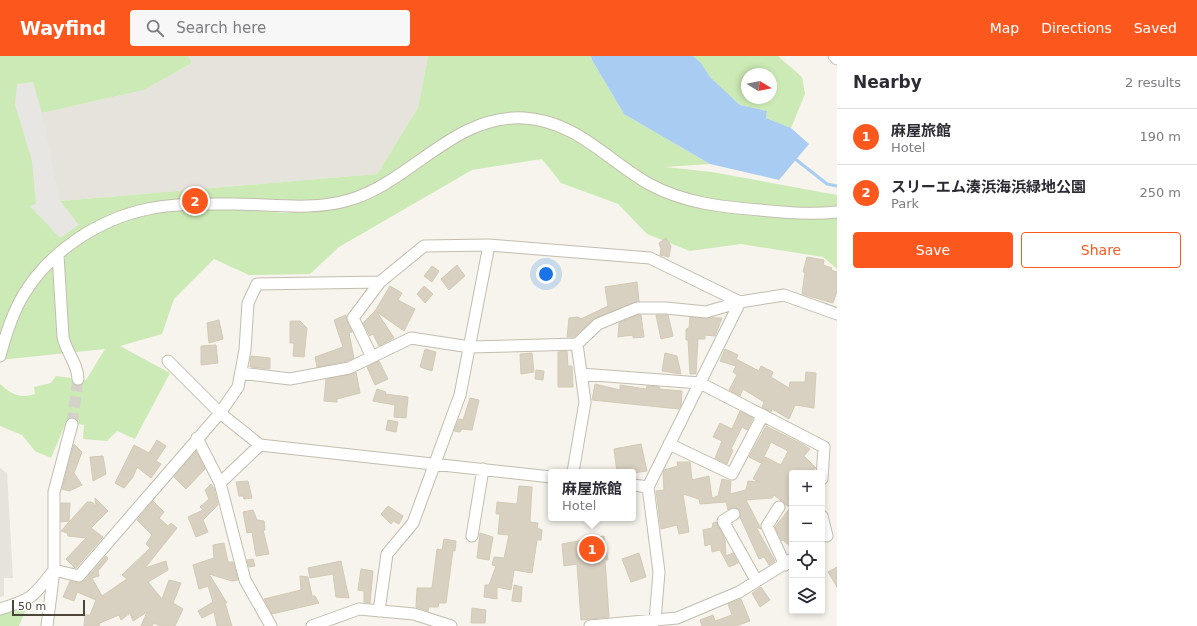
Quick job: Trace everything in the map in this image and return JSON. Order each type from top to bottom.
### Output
[{"type":"street","points":[[0,356],[22,296],[42,270],[58,255],[88,232],[116,218],[147,209],[166,206],[195,204],[298,206],[348,201],[380,186],[464,132],[483,122],[503,119],[534,119],[564,127],[602,150],[651,185],[708,205],[793,213],[837,212]]},
{"type":"street","points":[[380,611],[387,554],[413,523],[436,464],[460,395],[489,245]]},
{"type":"street","points":[[372,357],[353,318],[380,282],[424,246],[489,245],[650,258],[740,302]]},
{"type":"street","points":[[58,255],[63,337],[65,348],[76,365],[78,379]]},
{"type":"street","points":[[54,570],[79,576],[220,413],[238,387],[245,350],[248,303],[256,284],[380,282]]},
{"type":"street","points":[[241,373],[290,379],[349,368],[411,338],[470,346],[577,344],[598,324],[637,308],[666,308],[706,312],[740,302],[784,295],[837,314]]},
{"type":"street","points":[[655,621],[659,572],[648,487],[740,302]]},
{"type":"street","points":[[574,469],[585,402],[577,344]]},
{"type":"street","points":[[168,361],[220,413],[260,445],[548,477]]},
{"type":"street","points":[[581,374],[700,383],[824,447],[823,470]]},
{"type":"street","points":[[669,444],[732,474],[763,415]]},
{"type":"street","points":[[47,626],[54,570],[54,492],[72,424]]},
{"type":"street","points":[[197,438],[220,483],[245,580],[271,626]]},
{"type":"street","points":[[220,483],[260,445]]},
{"type":"street","points":[[472,536],[483,470]]},
{"type":"street","points":[[636,486],[648,487]]},
{"type":"street","points":[[590,626],[677,618],[739,592],[756,580],[788,562],[767,526],[779,507]]},
{"type":"street","points":[[734,514],[723,521],[756,580]]},
{"type":"street","points":[[825,524],[829,535]]},
{"type":"street","points":[[0,609],[31,598],[54,570]]},
{"type":"street","points":[[312,626],[359,609],[414,614],[451,626]]},
{"type":"shaded area","points":[[188,56],[428,56],[418,108],[377,174],[60,201],[42,113],[144,90],[192,63]]},
{"type":"shaded area","points":[[33,82],[42,113],[60,201],[79,225],[60,238],[30,206],[36,204],[32,161],[15,105],[17,84]]},
{"type":"shaded area","points":[[0,468],[7,473],[13,578],[4,578],[4,596],[0,597]]},
{"type":"green space","points":[[0,56],[188,56],[192,63],[144,90],[42,113],[60,201],[377,174],[418,108],[428,56],[591,56],[624,114],[710,164],[665,167],[712,172],[837,195],[837,269],[823,257],[741,244],[690,251],[647,234],[618,204],[561,183],[542,159],[472,170],[339,247],[310,274],[249,275],[214,259],[174,299],[162,334],[120,346],[170,373],[135,439],[117,431],[107,441],[83,439],[84,425],[66,423],[51,458],[35,451],[22,435],[0,426],[0,384],[16,395],[25,396],[35,394],[34,387],[51,383],[56,376],[86,380],[105,349],[0,360]],"holes":[[[226,207],[337,207],[283,213]]]},
{"type":"green space","points":[[693,56],[778,56],[802,77],[805,94],[791,128],[766,118],[767,111],[740,105],[710,77],[701,63]]},
{"type":"green space","points":[[26,609],[19,626],[0,626],[0,615]]},
{"type":"water","points":[[591,56],[693,56],[701,63],[710,77],[740,105],[767,111],[766,118],[791,128],[809,144],[779,180],[710,164],[624,114]]},
{"type":"building","points":[[666,238],[671,246],[669,257],[660,255],[661,249],[659,243]]},
{"type":"building","points":[[807,257],[824,260],[823,265],[832,268],[831,270],[837,272],[837,291],[833,303],[802,294],[805,272],[803,272]]},
{"type":"building","points":[[457,265],[465,276],[449,290],[441,279]]},
{"type":"building","points":[[432,266],[439,271],[432,282],[424,276]]},
{"type":"building","points":[[637,282],[639,301],[595,318],[574,337],[567,337],[569,318],[578,317],[581,319],[608,306],[605,287]]},
{"type":"building","points":[[390,286],[402,293],[398,300],[415,309],[404,331],[377,312],[394,338],[379,346],[373,334],[370,336],[363,323],[375,311]]},
{"type":"building","points":[[424,286],[433,294],[425,303],[417,294]]},
{"type":"building","points":[[346,315],[352,332],[349,333],[354,358],[347,361],[317,367],[315,357],[343,347],[334,320]]},
{"type":"building","points":[[641,315],[644,337],[633,338],[633,335],[618,337],[619,323]]},
{"type":"building","points":[[656,315],[668,315],[673,336],[661,339]]},
{"type":"building","points":[[690,317],[722,318],[715,336],[705,335],[705,339],[698,339],[696,374],[690,374],[688,340],[686,340],[686,329],[689,328]]},
{"type":"building","points":[[219,320],[223,339],[209,343],[207,323]]},
{"type":"building","points":[[290,321],[300,321],[307,328],[304,357],[293,356],[294,343],[290,343]]},
{"type":"building","points":[[216,345],[218,363],[201,365],[201,346]]},
{"type":"building","points":[[425,349],[436,352],[432,371],[420,367]]},
{"type":"building","points":[[725,349],[738,355],[736,359],[759,371],[761,366],[773,372],[771,377],[789,388],[790,382],[805,382],[806,372],[816,373],[814,408],[795,405],[789,419],[772,409],[771,412],[762,407],[764,402],[743,389],[740,396],[729,390],[737,375],[733,372],[736,366],[720,361]]},
{"type":"building","points":[[567,351],[568,366],[572,366],[573,387],[558,387],[558,352]]},
{"type":"building","points":[[532,353],[534,372],[521,374],[520,354]]},
{"type":"building","points":[[665,353],[677,356],[681,374],[662,371]]},
{"type":"building","points":[[251,356],[270,358],[270,369],[250,367]]},
{"type":"building","points":[[379,361],[388,379],[375,385],[367,367]]},
{"type":"building","points":[[536,370],[544,371],[543,380],[535,379]]},
{"type":"building","points":[[356,372],[360,393],[337,399],[337,402],[324,401],[326,379]]},
{"type":"building","points":[[595,384],[620,390],[620,385],[646,389],[647,386],[660,387],[659,389],[682,391],[681,406],[679,409],[592,400]]},
{"type":"building","points":[[377,389],[386,392],[385,394],[408,397],[406,418],[394,417],[395,405],[373,401]]},
{"type":"building","points":[[470,398],[479,400],[472,430],[462,429],[460,432],[454,431],[459,419],[463,420]]},
{"type":"building","points":[[740,411],[753,418],[747,430],[742,427],[731,449],[733,450],[727,464],[715,458],[722,441],[713,437],[720,423],[732,429]]},
{"type":"building","points":[[388,420],[398,422],[396,432],[386,430]]},
{"type":"building","points":[[766,426],[810,449],[804,456],[816,468],[814,470],[789,470],[789,507],[774,495],[772,498],[746,500],[761,529],[756,527],[775,561],[769,565],[764,557],[759,559],[740,517],[740,510],[734,507],[728,510],[726,502],[700,504],[699,499],[683,494],[689,532],[679,534],[677,525],[661,529],[656,491],[664,490],[664,470],[678,466],[677,462],[690,462],[692,480],[709,476],[712,498],[718,496],[722,479],[731,481],[730,494],[746,490],[748,481],[760,482],[753,479],[765,457],[781,465],[788,451],[771,442],[761,463],[749,457]]},
{"type":"building","points":[[157,440],[166,446],[156,461],[161,464],[151,478],[137,467],[133,477],[124,488],[115,483],[134,445],[149,453]]},
{"type":"building","points":[[74,444],[82,452],[74,473],[82,485],[69,491],[62,489]]},
{"type":"building","points":[[641,444],[647,471],[636,473],[636,469],[617,469],[614,449]]},
{"type":"building","points":[[196,451],[205,469],[186,489],[174,477]]},
{"type":"building","points":[[103,456],[106,474],[93,481],[90,457]]},
{"type":"building","points":[[248,481],[252,498],[244,499],[243,496],[239,496],[236,482]]},
{"type":"building","points":[[211,484],[214,488],[218,505],[203,520],[208,532],[196,537],[188,517],[203,510],[200,507],[209,499],[205,490]]},
{"type":"building","points":[[519,486],[532,487],[530,522],[538,523],[537,528],[542,530],[541,540],[537,540],[532,573],[514,570],[511,590],[497,587],[497,599],[484,597],[485,585],[489,585],[496,566],[492,565],[494,557],[504,558],[509,535],[498,534],[500,514],[496,514],[497,502],[517,504]]},
{"type":"building","points":[[95,498],[108,511],[91,528],[103,537],[75,568],[66,559],[86,538],[68,536],[67,533],[61,531],[87,502],[92,502],[96,507]]},
{"type":"building","points":[[153,501],[164,512],[159,518],[168,526],[171,523],[177,528],[145,568],[166,561],[168,570],[148,582],[162,599],[169,580],[181,583],[173,603],[183,609],[175,626],[160,626],[154,623],[152,626],[141,626],[147,612],[133,621],[130,613],[121,620],[119,615],[100,623],[99,626],[84,626],[85,615],[90,615],[96,600],[77,592],[74,601],[63,597],[70,581],[78,583],[84,581],[106,556],[108,559],[98,571],[99,576],[92,578],[102,596],[127,579],[122,575],[150,548],[146,544],[152,535],[137,520]]},
{"type":"building","points":[[61,503],[70,503],[69,521],[61,522]]},
{"type":"building","points":[[388,506],[403,516],[399,524],[393,521],[391,524],[381,514]]},
{"type":"building","points":[[789,509],[789,545],[783,540],[782,541],[775,527]]},
{"type":"building","points":[[253,510],[257,520],[264,521],[265,530],[263,530],[269,554],[256,556],[252,532],[247,533],[243,512]]},
{"type":"building","points":[[716,522],[725,539],[726,556],[733,553],[738,563],[729,567],[720,550],[712,552],[711,544],[705,546],[703,530],[712,528],[713,523]]},
{"type":"building","points":[[480,533],[493,537],[489,560],[477,558]]},
{"type":"building","points":[[604,536],[608,560],[605,560],[609,617],[581,620],[577,564],[564,566],[562,544]]},
{"type":"building","points":[[444,539],[456,541],[455,551],[453,550],[446,603],[439,603],[438,607],[429,607],[428,611],[416,607],[417,588],[432,588],[437,549],[442,550]]},
{"type":"building","points":[[224,543],[228,562],[233,562],[238,580],[232,581],[209,574],[227,603],[225,603],[232,626],[217,626],[214,612],[202,618],[198,611],[213,602],[208,586],[199,589],[193,565],[214,558],[213,545]]},
{"type":"building","points":[[639,553],[646,577],[631,582],[622,559]]},
{"type":"building","points":[[253,559],[255,566],[249,567],[247,560]]},
{"type":"building","points":[[341,561],[349,598],[336,597],[333,574],[310,578],[308,568]]},
{"type":"building","points":[[837,567],[837,587],[828,572]]},
{"type":"building","points":[[361,569],[373,571],[370,603],[364,602],[364,591],[358,590]]},
{"type":"building","points":[[300,576],[308,577],[312,596],[315,596],[319,603],[272,614],[264,599],[301,590]]},
{"type":"building","points":[[514,585],[522,587],[521,602],[512,601]]},
{"type":"building","points":[[761,587],[770,600],[760,607],[752,593]]},
{"type":"building","points":[[741,599],[750,621],[736,626],[702,626],[700,620],[713,615],[715,621],[732,615],[728,604]]},
{"type":"building","points":[[472,608],[486,610],[485,623],[471,623]]},
{"type":"waterway","points":[[794,158],[827,184],[837,186]]},
{"type":"tunnel","points":[[72,424],[78,379]]},
{"type":"place","name":"スリーエム湊浜海浜緑地公園","points":[[195,201]]},
{"type":"place","name":"麻屋旅館","points":[[592,549]]}]
